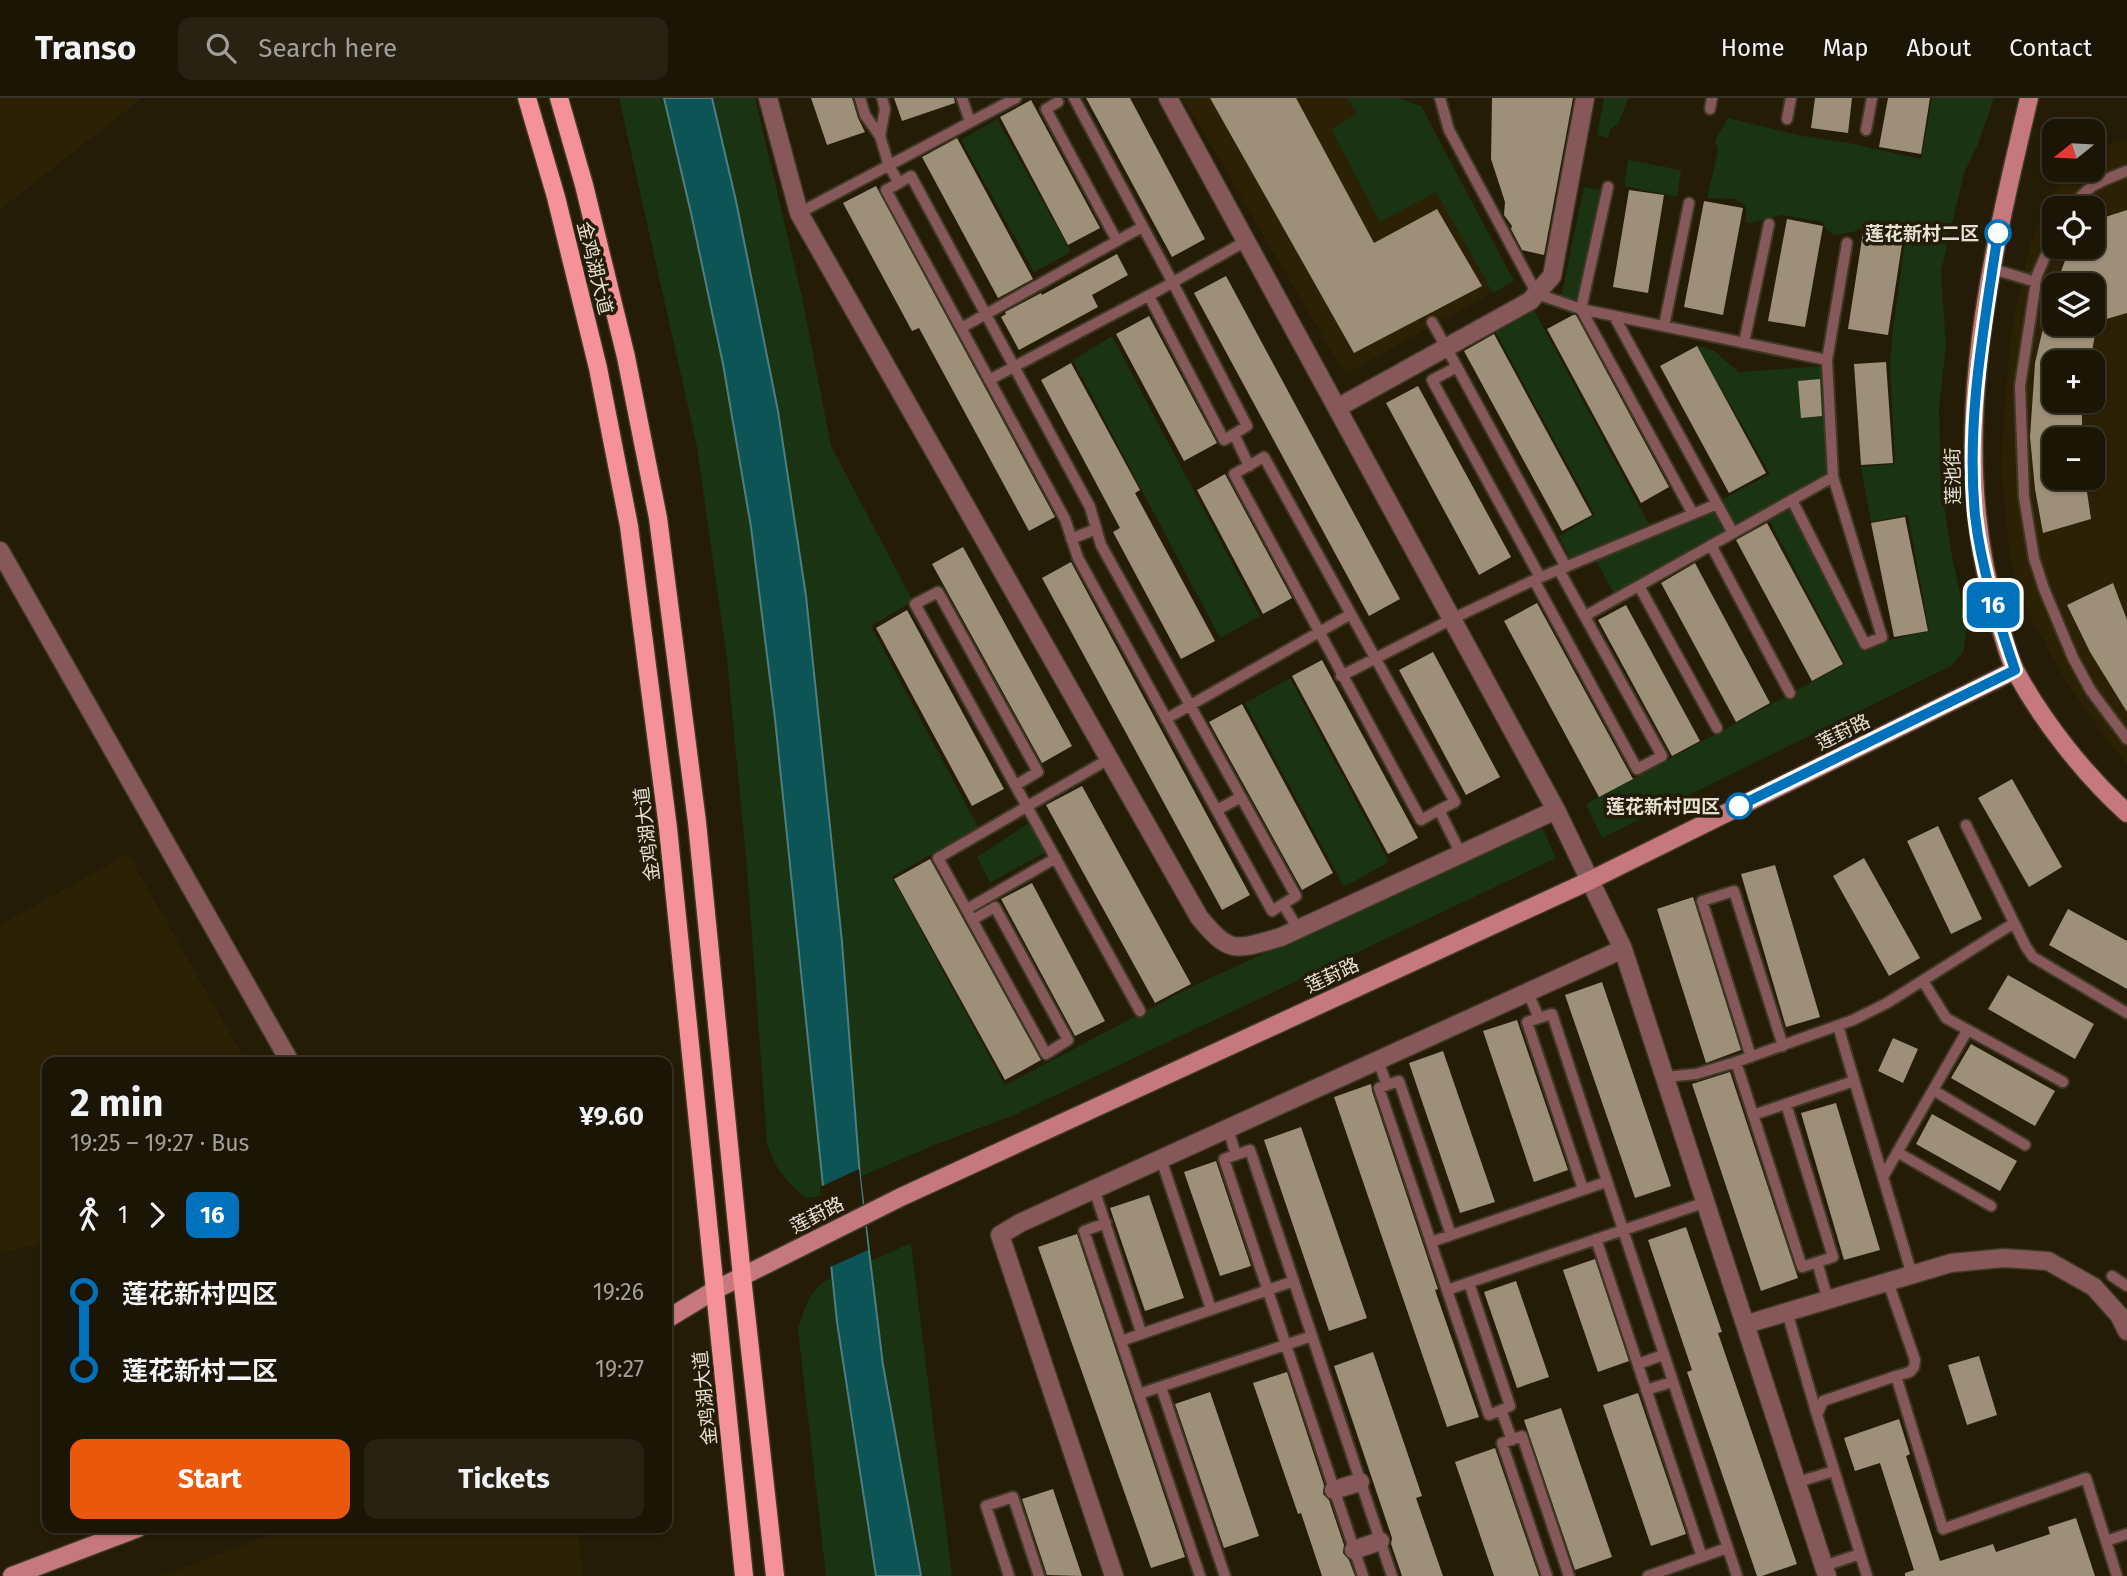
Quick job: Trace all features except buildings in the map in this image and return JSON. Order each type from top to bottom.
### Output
[{"type":"main road","name":"金鸡湖大道","points":[[527,98],[556,197],[597,368],[629,526],[668,828],[744,1576]]},
{"type":"main road","name":"金鸡湖大道","points":[[559,98],[584,185],[626,357],[658,518],[697,822],[775,1576]]},
{"type":"main road","name":"莲池街","points":[[2029,98],[2000,223],[1977,378],[1973,453],[1975,515],[1992,602],[2015,670],[2064,746],[2127,813]]},
{"type":"main road","name":"莲葑路","points":[[672,1316],[715,1290],[901,1197],[1591,880],[2015,670]]},
{"type":"main road","points":[[12,1576],[125,1533]]},
{"type":"street","points":[[768,98],[799,213],[1199,917],[1217,940],[1232,947],[1251,946],[1298,929],[1556,810]]},
{"type":"street","points":[[1168,98],[1556,810],[1623,949],[1826,1571]]},
{"type":"street","points":[[1337,408],[1530,301],[1552,276],[1585,98]]},
{"type":"street","points":[[0,551],[287,1057]]},
{"type":"street","points":[[1114,1576],[1000,1235],[1094,1189],[1623,949]]},
{"type":"street","points":[[1747,1324],[1951,1263],[2004,1258],[2048,1261],[2094,1287],[2119,1315],[2127,1331]]},
{"type":"street","points":[[1334,1490],[1360,1482]]},
{"type":"street","points":[[1354,1550],[1380,1541]]},
{"type":"lane","points":[[860,98],[865,115],[880,136],[888,166],[899,183]]},
{"type":"lane","points":[[880,136],[885,109],[882,98]]},
{"type":"lane","points":[[962,98],[970,122]]},
{"type":"lane","points":[[799,213],[1016,98]]},
{"type":"lane","points":[[1074,98],[1247,426],[1224,440],[1149,296]]},
{"type":"lane","points":[[1440,98],[1450,130],[1537,294],[1581,309],[1827,360]]},
{"type":"lane","points":[[1787,119],[1791,98]]},
{"type":"lane","points":[[1866,130],[1872,98]]},
{"type":"lane","points":[[1060,99],[1046,110],[1117,241]]},
{"type":"lane","points":[[2080,196],[2098,182],[2127,171]]},
{"type":"lane","points":[[911,176],[1090,508],[1101,545],[1296,896],[1272,911],[1078,558],[1065,519],[886,190],[899,183],[911,176]]},
{"type":"lane","points":[[1608,187],[1581,309],[1693,514]]},
{"type":"lane","points":[[1664,326],[1689,203]]},
{"type":"lane","points":[[1744,343],[1769,224]]},
{"type":"lane","points":[[961,328],[1142,228]]},
{"type":"lane","points":[[989,380],[1149,296],[1246,241]]},
{"type":"lane","points":[[1792,500],[1865,644],[1882,637],[1833,477],[1827,360],[1847,243]]},
{"type":"lane","points":[[2045,259],[2036,282],[2020,386],[2024,491],[2034,558],[2073,658],[2091,691],[2127,739]]},
{"type":"lane","points":[[1993,269],[2036,282]]},
{"type":"lane","points":[[1614,316],[1732,533]]},
{"type":"lane","points":[[1432,322],[1457,367],[1563,568],[1585,616],[1662,756],[1637,769],[1432,380],[1457,367]]},
{"type":"lane","points":[[1234,434],[1249,466]]},
{"type":"lane","points":[[1264,457],[1455,802],[1421,820],[1234,474],[1249,466],[1264,457]]},
{"type":"lane","points":[[1585,616],[1833,477]]},
{"type":"lane","points":[[1341,676],[1537,578],[1717,504]]},
{"type":"lane","points":[[1071,539],[1096,529]]},
{"type":"lane","points":[[1711,545],[1790,693]]},
{"type":"lane","points":[[1639,586],[1717,728]]},
{"type":"lane","points":[[1016,785],[1038,772],[938,592],[915,604],[1140,1011]]},
{"type":"lane","points":[[1166,719],[1351,614]]},
{"type":"lane","points":[[969,915],[995,907],[1068,1040],[1046,1054],[969,915],[938,858],[1109,758]]},
{"type":"lane","points":[[1217,810],[1241,797]]},
{"type":"lane","points":[[1439,810],[1461,854]]},
{"type":"lane","points":[[1966,825],[2033,957],[2127,1013]]},
{"type":"lane","points":[[969,915],[1056,858]]},
{"type":"lane","points":[[1751,1057],[1702,901],[1734,891],[1783,1046]]},
{"type":"lane","points":[[1283,904],[1298,929]]},
{"type":"lane","points":[[1665,1077],[1696,1074],[1838,1026],[1887,1003],[2014,923]]},
{"type":"lane","points":[[1923,981],[1946,1018],[2063,1082]]},
{"type":"lane","points":[[1528,993],[1539,1018]]},
{"type":"lane","points":[[1583,1189],[1527,1022],[1552,1014],[1737,1576]]},
{"type":"lane","points":[[1838,1026],[1912,1275]]},
{"type":"lane","points":[[1883,1177],[1967,1031]]},
{"type":"lane","points":[[1378,1061],[1387,1085]]},
{"type":"lane","points":[[1736,1062],[1802,1267],[1833,1256],[1786,1104]]},
{"type":"lane","points":[[1451,1235],[1399,1081],[1379,1088],[1489,1415],[1510,1406],[1469,1283]]},
{"type":"lane","points":[[1753,1115],[1854,1081]]},
{"type":"lane","points":[[1933,1090],[2025,1144]]},
{"type":"lane","points":[[1228,1129],[1236,1155]]},
{"type":"lane","points":[[1363,1576],[1224,1159],[1250,1150],[1391,1576]]},
{"type":"lane","points":[[1897,1152],[1991,1206]]},
{"type":"lane","points":[[1161,1159],[1211,1309]]},
{"type":"lane","points":[[1431,1242],[1606,1182]]},
{"type":"lane","points":[[1094,1189],[1141,1332]]},
{"type":"lane","points":[[1447,1290],[1706,1202]]},
{"type":"lane","points":[[1105,1223],[1084,1231],[1200,1576]]},
{"type":"lane","points":[[1596,1239],[1702,1557]]},
{"type":"lane","points":[[1817,1262],[1828,1300]]},
{"type":"lane","points":[[2112,1276],[2127,1286]]},
{"type":"lane","points":[[1121,1341],[1294,1281]]},
{"type":"lane","points":[[1817,1415],[1823,1401],[1910,1371],[1914,1367],[1915,1360],[1888,1282]]},
{"type":"lane","points":[[1787,1312],[1867,1576]]},
{"type":"lane","points":[[1139,1394],[1312,1336]]},
{"type":"lane","points":[[1638,1363],[1663,1355]]},
{"type":"lane","points":[[1896,1376],[1944,1529],[2086,1478],[2117,1576]]},
{"type":"lane","points":[[1646,1390],[1672,1382]]},
{"type":"lane","points":[[1161,1387],[1224,1576]]},
{"type":"lane","points":[[1501,1410],[1512,1440]]},
{"type":"lane","points":[[1547,1576],[1502,1443],[1521,1436],[1569,1576]]},
{"type":"lane","points":[[1798,1482],[1835,1471]]},
{"type":"lane","points":[[1009,1576],[986,1506],[1013,1497],[1039,1576]]},
{"type":"lane","points":[[2106,1541],[2127,1534]]},
{"type":"lane","points":[[1648,1576],[1727,1548]]},
{"type":"lane","points":[[1826,1571],[1860,1554]]},
{"type":"shaded area","points":[[0,98],[142,98],[0,210]]},
{"type":"shaded area","points":[[1183,98],[1399,98],[1421,106],[1514,281],[1345,374]]},
{"type":"shaded area","points":[[2127,140],[2127,764],[2065,680],[2029,614],[2009,552],[2002,473],[2003,429],[2011,333],[2030,246],[2042,219],[2042,259],[2105,259],[2105,196],[2053,196],[2062,182],[2105,182],[2105,146]]},
{"type":"shaded area","points":[[128,854],[243,1057],[42,1057],[42,1243],[0,1254],[0,925]]},
{"type":"shaded area","points":[[276,1533],[579,1533],[583,1576],[161,1576]]},
{"type":"green space","points":[[619,98],[664,98],[724,367],[752,530],[774,696],[824,1196],[806,1198],[793,1187],[777,1166],[767,1142],[747,868],[727,660],[697,447]]},
{"type":"green space","points":[[712,98],[755,98],[801,293],[831,446],[913,601],[871,626],[978,827],[892,877],[1005,1085],[1195,985],[1542,827],[1556,858],[1012,1116],[860,1177],[806,596],[778,411],[736,201]]},
{"type":"green space","points":[[1346,98],[1399,98],[1421,106],[1514,281],[1493,293],[1436,192],[1380,222],[1331,129],[1358,114]]},
{"type":"green space","points":[[1604,98],[1628,98],[1619,122],[1609,131],[1609,138],[1597,135]]},
{"type":"green space","points":[[1932,98],[1994,98],[1978,144],[1964,173],[1941,272],[1946,346],[1939,408],[1941,486],[1967,627],[1964,650],[1953,665],[1602,838],[1586,804],[1845,664],[1768,518],[1792,505],[1864,646],[1929,631],[1908,515],[1871,522],[1861,467],[1895,464],[1890,366],[1906,236],[1859,229],[1834,235],[1826,229],[1823,222],[1782,215],[1750,223],[1746,222],[1746,206],[1735,199],[1707,198],[1718,151],[1715,141],[1728,118],[1802,136],[1921,159]]},
{"type":"green space","points":[[997,119],[1071,252],[1034,272],[961,140]]},
{"type":"green space","points":[[1628,160],[1681,170],[1677,197],[1624,186]]},
{"type":"green space","points":[[1584,187],[1605,191],[1580,303],[1561,298]]},
{"type":"green space","points":[[1534,310],[1649,524],[1571,560],[1559,536],[1595,515],[1495,331]]},
{"type":"green space","points":[[1112,336],[1260,616],[1220,638],[1073,360]]},
{"type":"green space","points":[[1697,346],[1713,350],[1739,372],[1821,366],[1828,476],[1736,529],[1721,500],[1770,474]]},
{"type":"green space","points":[[1715,509],[1728,533],[1615,595],[1595,559]]},
{"type":"green space","points":[[1290,678],[1389,862],[1344,887],[1245,703]]},
{"type":"green space","points":[[1032,821],[1047,851],[990,883],[977,857]]},
{"type":"green space","points":[[911,1243],[952,1576],[921,1576],[883,1365],[870,1261]]},
{"type":"green space","points":[[832,1278],[876,1576],[826,1576],[798,1329],[813,1292]]},
{"type":"water","points":[[664,98],[712,98],[736,201],[778,411],[806,596],[842,942],[860,1177],[883,1365],[921,1576],[876,1576],[837,1322],[775,719],[751,527],[723,364]]},
{"type":"pier","points":[[859,1169],[868,1250],[828,1268],[820,1187]]},
{"type":"bus line","name":"16","points":[[1739,806],[2015,670],[1992,602],[1975,515],[1973,453],[1977,378],[1998,233]]},
{"type":"place","name":"莲花新村二区","points":[[1998,233]]},
{"type":"place","name":"莲花新村四区","points":[[1739,806]]}]
